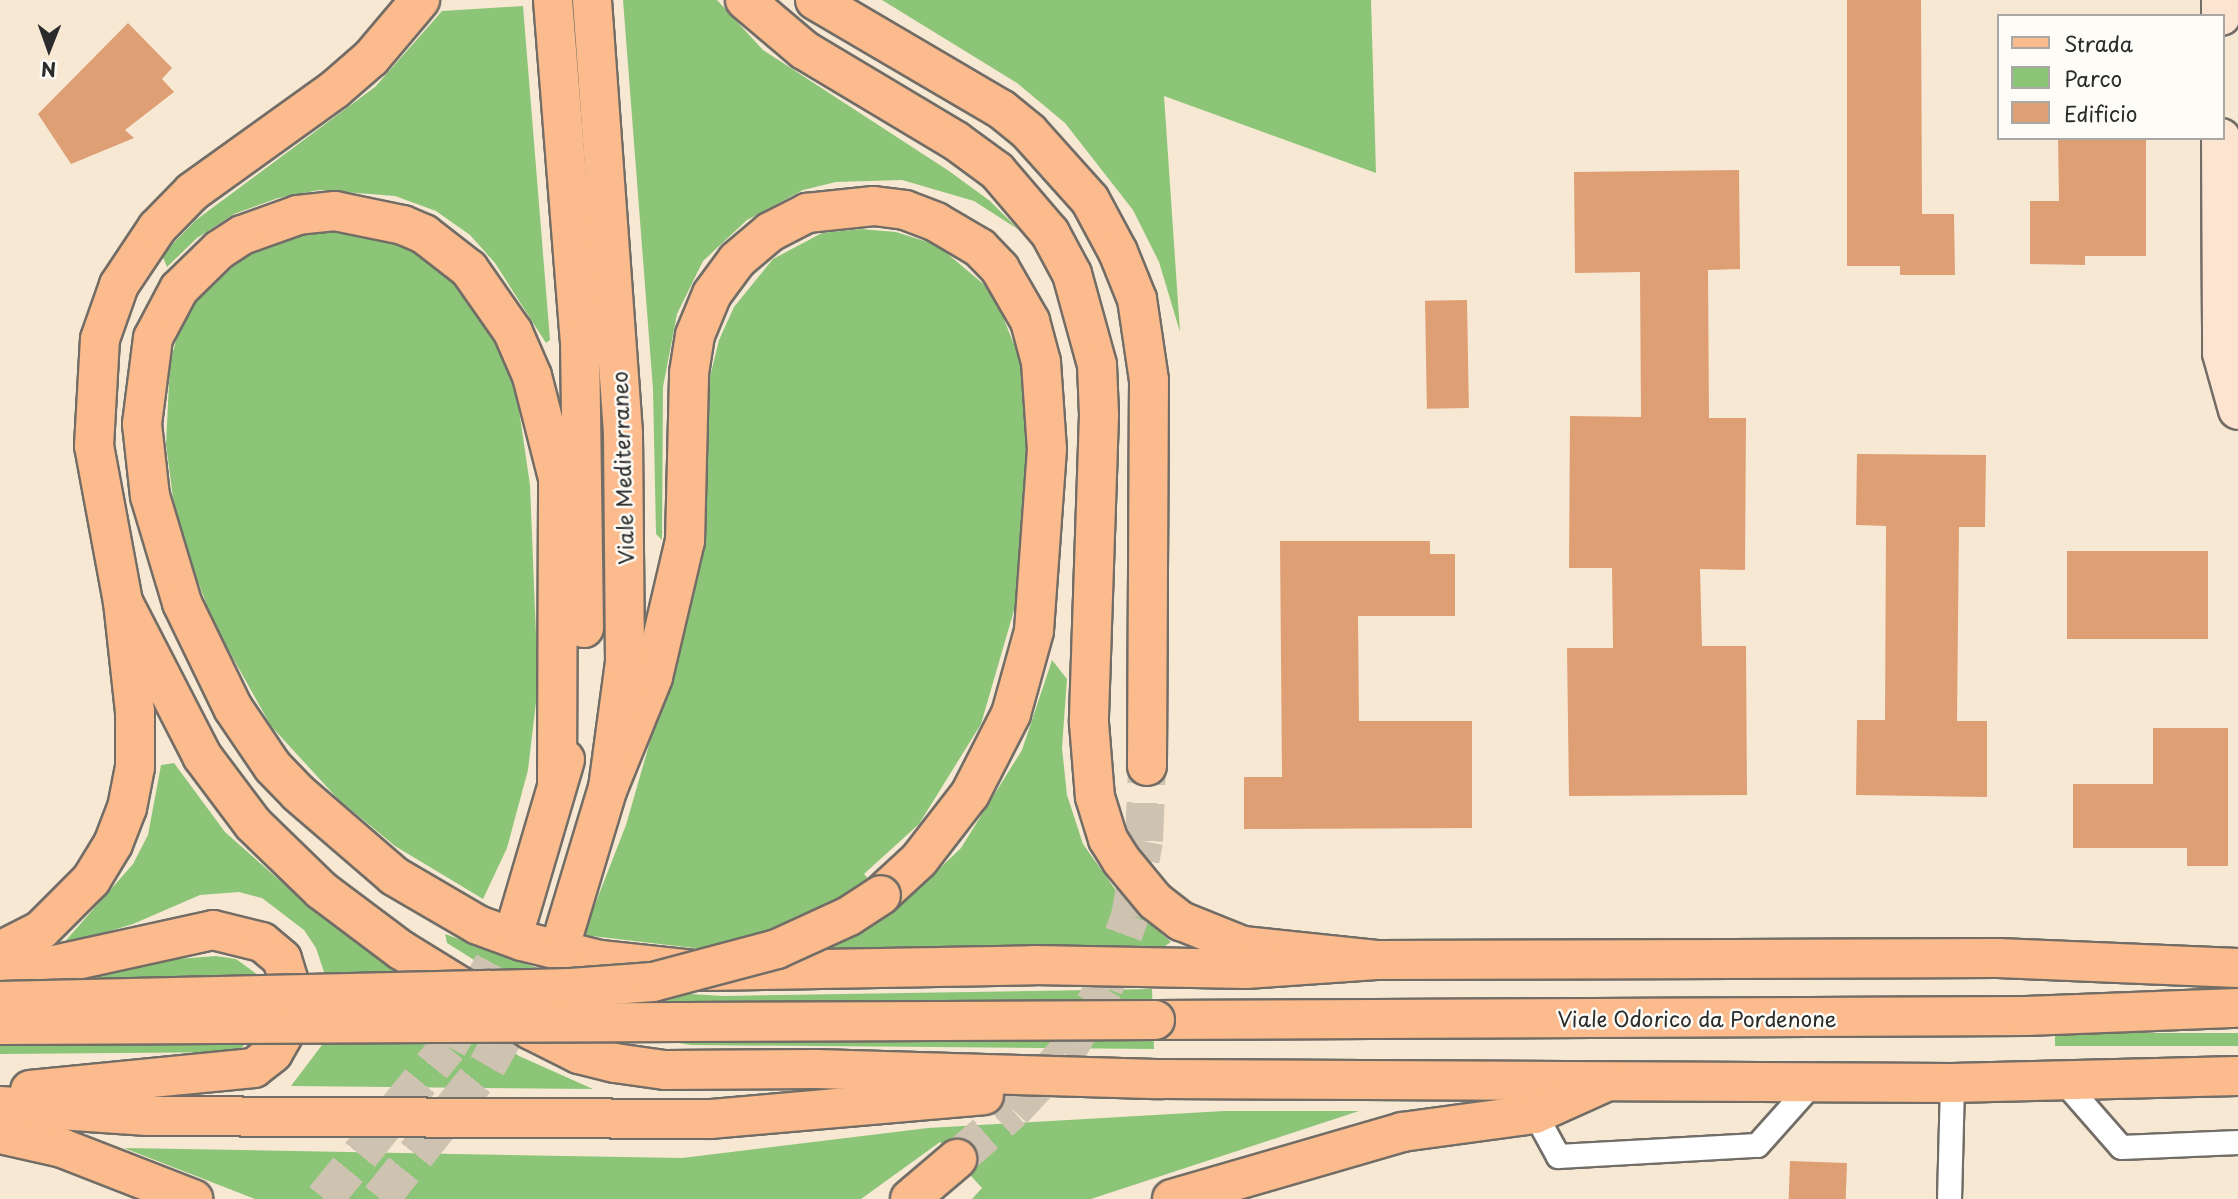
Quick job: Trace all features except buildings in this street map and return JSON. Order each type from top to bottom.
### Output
[{"type":"main road","name":"Viale Mediterraneo","points":[[565,930],[608,788],[625,663],[623,433],[592,0]]},
{"type":"main road","points":[[745,0],[804,50],[956,141],[997,171],[1050,233],[1072,274],[1097,365],[1100,415],[1090,756],[1095,797],[1108,839],[1121,860],[1155,901],[1210,935],[1275,951],[1376,960]]},
{"type":"main road","points":[[815,0],[1010,117],[1060,162],[1090,200],[1118,252],[1137,299],[1149,380],[1147,766]]},
{"type":"main road","name":"Viale Mediterraneo","points":[[519,916],[571,738],[583,653],[586,514],[580,340],[553,2]]},
{"type":"main road","points":[[0,951],[41,930],[68,907],[113,844],[127,808],[135,766],[135,712],[123,602],[94,446],[100,339],[118,285],[157,228],[192,192],[334,90],[371,58],[416,6]]},
{"type":"main road","points":[[2221,140],[2221,318],[2234,391]]},
{"type":"main road","points":[[0,1001],[609,987],[705,971],[814,934],[881,895],[919,860],[970,793],[1011,714],[1034,631],[1047,449],[1041,362],[1030,321],[1000,269],[980,248],[936,222],[905,210],[874,205],[807,213],[753,246],[712,294],[695,335],[689,373],[685,541],[653,677],[608,788]]},
{"type":"main road","points":[[557,784],[558,478],[532,376],[513,332],[469,269],[424,234],[403,225],[335,211],[298,215],[242,236],[199,267],[164,313],[147,365],[142,424],[150,496],[167,564],[199,644],[233,708],[273,767],[337,830],[394,876],[478,925],[565,953],[705,971],[1034,965],[1246,969],[1376,960],[1998,958],[2238,968]]},
{"type":"main road","points":[[123,602],[202,756],[253,824],[321,890],[401,950],[579,1054],[666,1070],[816,1069],[1161,1079],[1507,1078],[1606,1082],[1814,1080],[1951,1083],[2238,1076]]},
{"type":"main road","points":[[0,969],[54,965],[213,930],[240,934],[262,942],[282,959],[291,1013],[273,1053],[254,1068],[0,1093]]},
{"type":"main road","name":"Viale Odorico da Pordenone","points":[[0,1025],[2026,1016],[2238,1009]]},
{"type":"main road","points":[[0,1106],[148,1116],[711,1118],[1161,1079]]},
{"type":"main road","points":[[1172,1199],[1402,1132],[1535,1114],[1606,1082]]},
{"type":"main road","points":[[0,1134],[62,1148],[193,1199]]},
{"type":"main road","points":[[910,1199],[957,1159]]},
{"type":"lane","points":[[1535,1114],[1558,1156],[1757,1145],[1814,1080]]},
{"type":"lane","points":[[2064,1082],[2121,1147],[2238,1142]]},
{"type":"lane","points":[[1949,1199],[1951,1083]]},
{"type":"green space","points":[[623,0],[717,0],[763,50],[949,171],[990,201],[1019,230],[974,201],[902,180],[836,182],[803,190],[747,220],[703,261],[677,314],[663,387],[662,540],[656,534],[653,389]]},
{"type":"green space","points":[[882,0],[1371,0],[1376,173],[1164,96],[1180,332],[1159,262],[1133,210],[1065,123],[1017,83]]},
{"type":"green space","points":[[523,6],[550,340],[546,343],[495,263],[470,235],[436,211],[395,196],[319,190],[278,198],[234,214],[197,238],[167,267],[162,255],[196,220],[375,87],[442,11]]},
{"type":"green space","points":[[861,229],[896,232],[937,245],[993,292],[1023,367],[1028,421],[1017,600],[981,724],[919,824],[864,874],[896,910],[961,848],[1022,750],[1052,660],[1067,679],[1062,748],[1067,795],[1083,844],[1122,899],[1171,942],[1162,948],[728,952],[583,935],[626,825],[693,592],[705,521],[710,377],[719,340],[734,307],[773,259],[822,233]]},
{"type":"green space","points":[[343,230],[414,250],[445,272],[493,333],[511,374],[519,410],[530,485],[538,685],[528,770],[507,848],[483,899],[395,846],[338,799],[271,726],[214,624],[184,545],[173,498],[166,444],[170,363],[179,330],[195,303],[242,258],[306,233]]},
{"type":"green space","points":[[174,763],[225,832],[303,901],[519,1056],[593,1089],[291,1086],[325,1041],[328,984],[316,948],[304,930],[262,898],[239,892],[200,895],[133,924],[61,946],[133,864],[148,835],[161,765]]},
{"type":"green space","points":[[445,934],[551,973],[659,992],[723,996],[1152,989],[1154,1049],[691,1045],[636,1036],[546,1005],[447,943]]},
{"type":"green space","points":[[216,956],[236,959],[262,978],[261,1029],[237,1052],[0,1054],[0,993],[26,993],[164,960]]},
{"type":"green space","points":[[2055,1033],[2238,1033],[2238,1046],[2055,1046]]},
{"type":"green space","points":[[1224,1111],[1359,1111],[1091,1199],[972,1199],[982,1188],[940,1142],[861,1199],[255,1199],[124,1148],[682,1158],[928,1128]]},
{"type":"tunnel","points":[[957,1159],[1013,1110],[1065,1054],[1104,988],[1130,916],[1144,841],[1147,766]]},
{"type":"tunnel","points":[[324,1199],[448,1047],[519,916]]},
{"type":"tunnel","points":[[380,1199],[487,1066],[565,930]]}]
